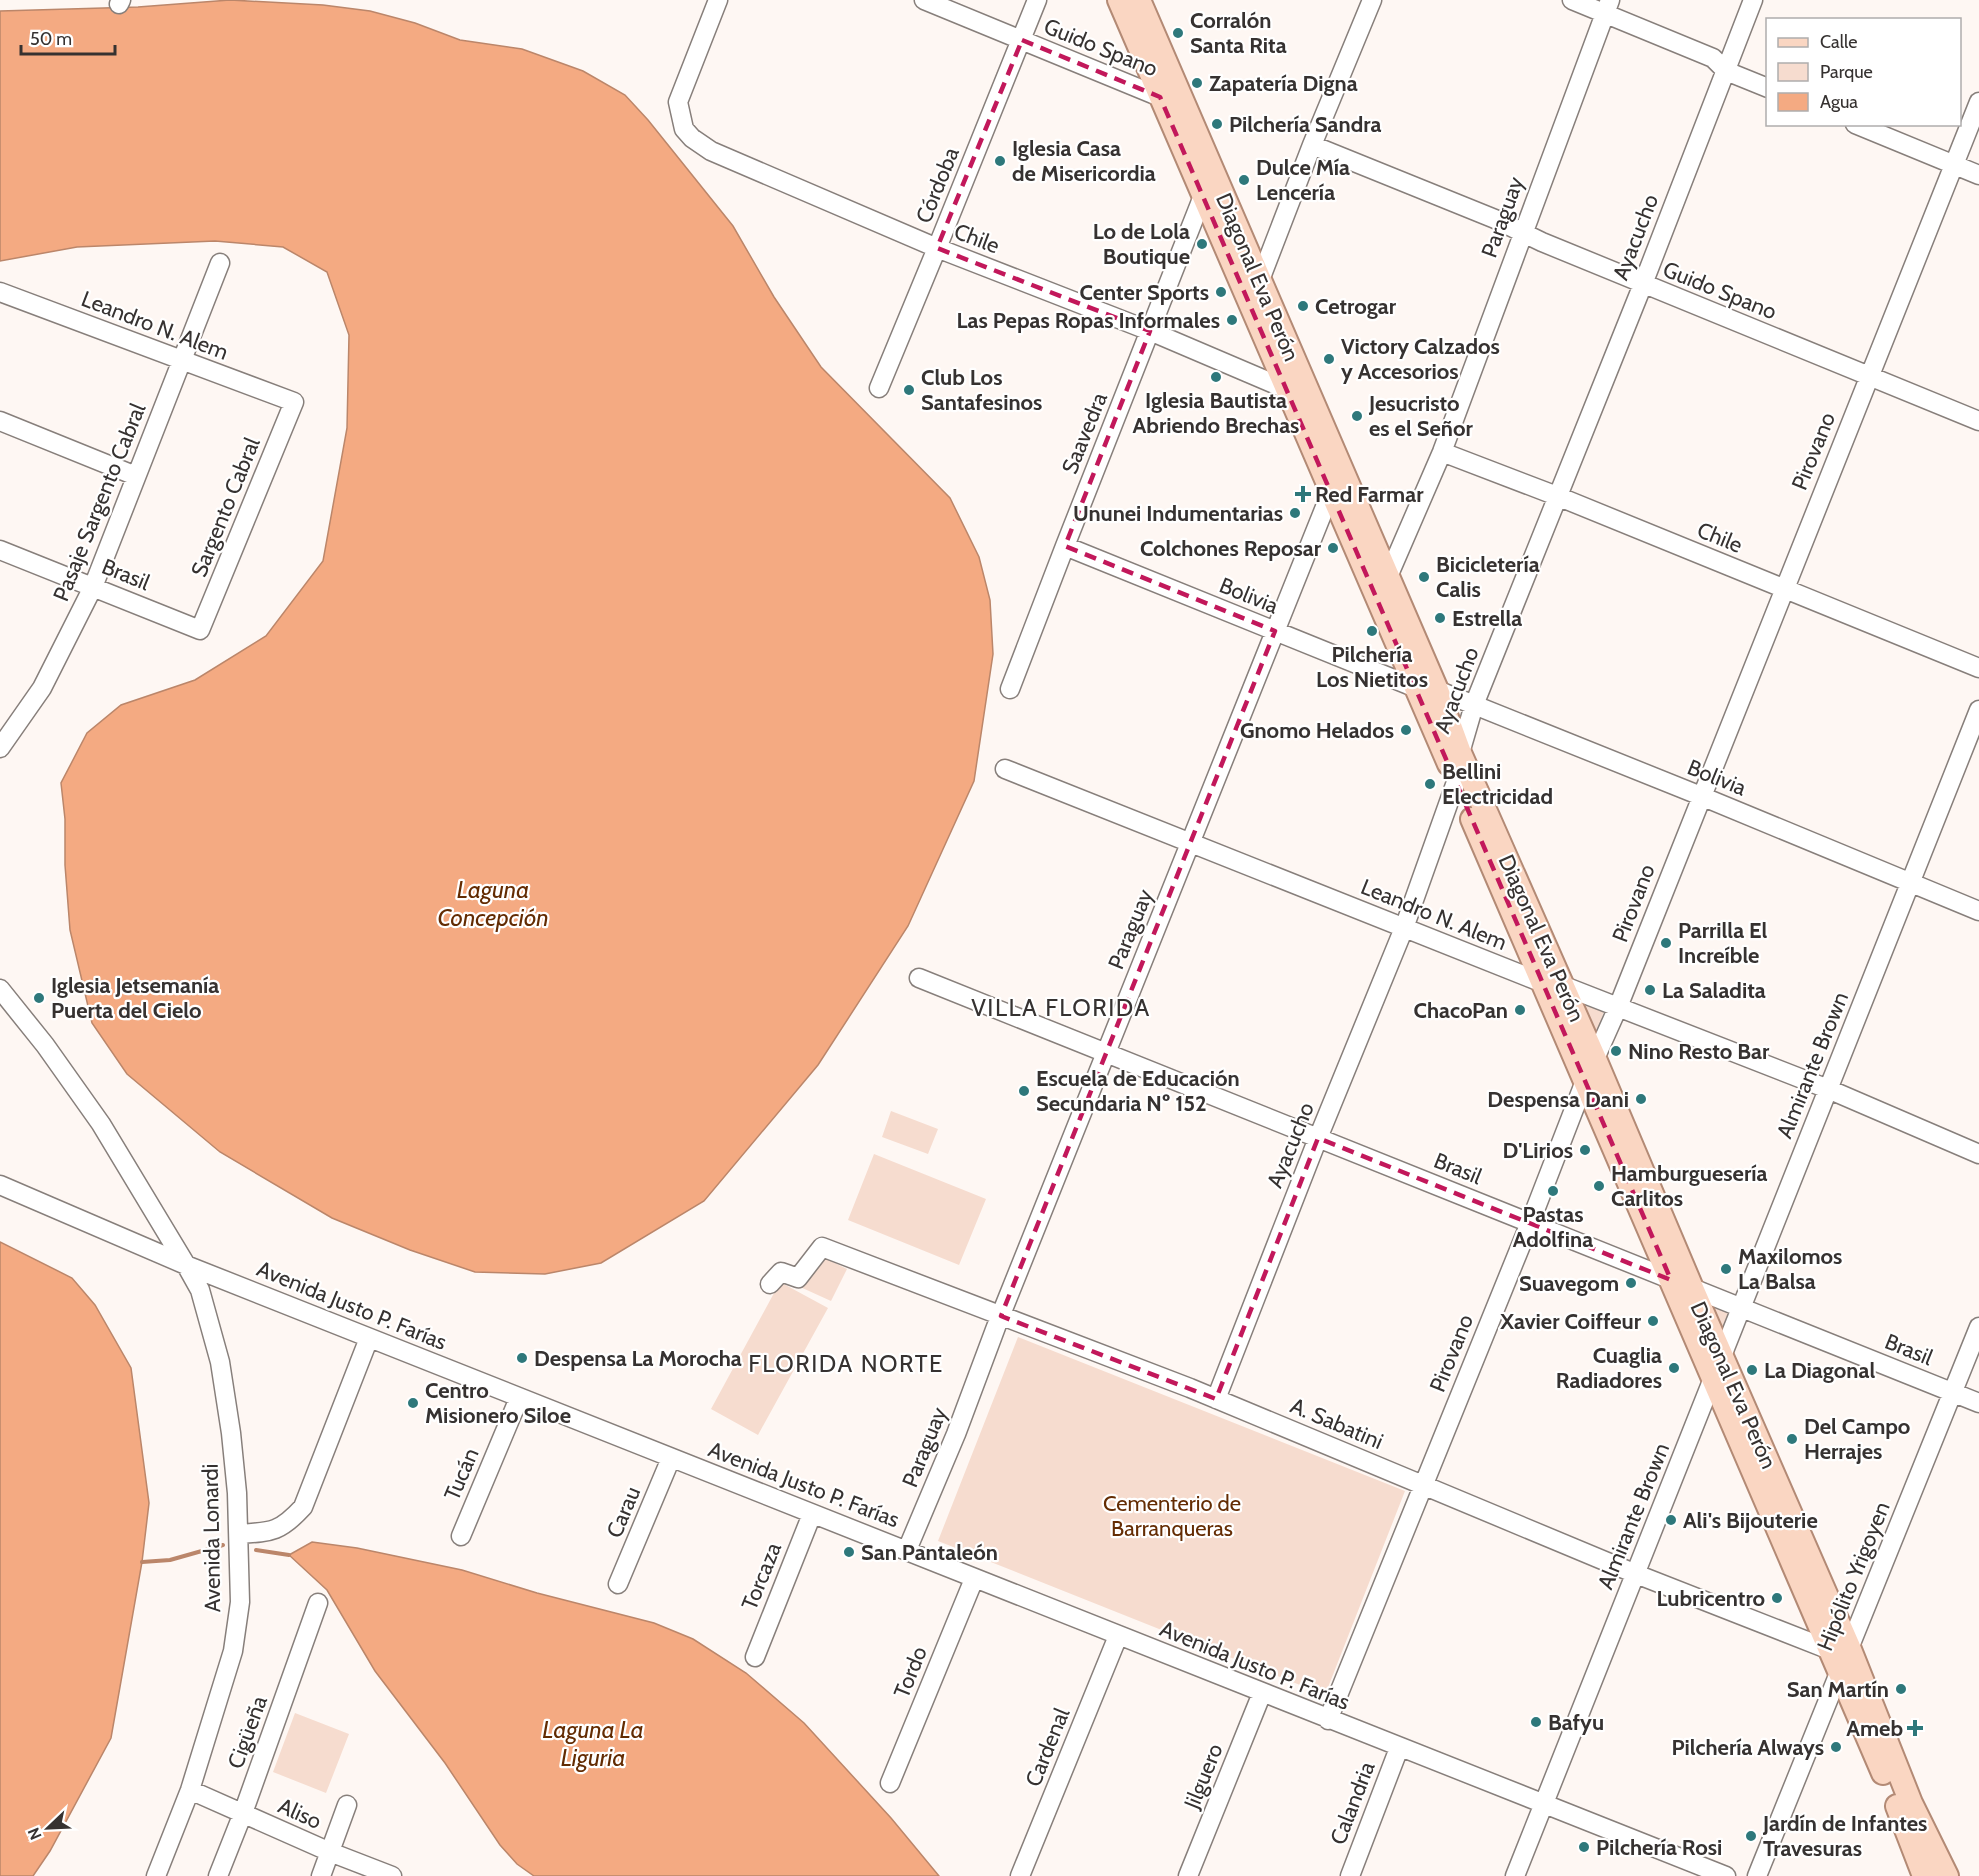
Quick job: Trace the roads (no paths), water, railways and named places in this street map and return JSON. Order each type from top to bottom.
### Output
[{"type":"main road","name":"Diagonal Eva Perón","points":[[1119,0],[1331,492],[1426,689],[1460,753],[1553,985],[1585,1081],[1682,1284],[1840,1648],[1947,1876]]},
{"type":"main road","name":"Diagonal Eva Perón","points":[[1139,0],[1387,579],[1456,782],[1553,985],[1595,1059],[1682,1284]]},
{"type":"main road","name":"Diagonal Eva Perón","points":[[1840,1648],[1840,1673],[1901,1814],[1924,1876]]},
{"type":"street","name":"Chile","points":[[718,0],[678,102],[684,129],[692,138],[711,151],[937,248],[1150,332],[1286,389]]},
{"type":"street","name":"Guido Spano","points":[[924,0],[1160,97]]},
{"type":"street","name":"Córdoba","points":[[879,388],[1037,0]]},
{"type":"street","points":[[1260,280],[1312,145],[1372,0]]},
{"type":"street","points":[[1572,0],[1607,7],[1713,58],[1726,71],[1766,88]]},
{"type":"street","name":"Ayacucho","points":[[1216,1399],[1318,1138],[1404,928],[1456,782],[1460,753],[1474,705],[1643,284],[1753,0]]},
{"type":"street","name":"Paraguay","points":[[1387,579],[1442,452],[1607,7]]},
{"type":"street","name":"Pirovano","points":[[1328,1720],[1530,1223],[1585,1081],[1618,1007],[1979,102]]},
{"type":"street","points":[[1860,126],[1979,175]]},
{"type":"street","name":"Guido Spano","points":[[1312,145],[1495,219],[1522,233],[1643,284],[1979,421]]},
{"type":"street","name":"Saavedra","points":[[1010,689],[1203,196]]},
{"type":"street","name":"Pasaje Sargento Cabral","points":[[0,748],[42,688],[93,586],[220,263]]},
{"type":"street","name":"Leandro N. Alem","points":[[0,292],[294,402]]},
{"type":"street","name":"Sargento Cabral","points":[[200,630],[294,402]]},
{"type":"street","points":[[0,421],[136,476]]},
{"type":"street","name":"Chile","points":[[1442,452],[1557,496],[1979,668]]},
{"type":"street","name":"Paraguay","points":[[907,1550],[956,1434],[1001,1316],[1331,492]]},
{"type":"street","name":"Bolivia","points":[[1065,546],[1275,631],[1474,705],[1979,911]]},
{"type":"street","name":"Brasil","points":[[0,550],[200,630]]},
{"type":"street","name":"Almirante Brown","points":[[1515,1876],[1979,710]]},
{"type":"street","name":"Leandro N. Alem","points":[[1005,769],[1404,928],[1553,985],[1618,1007],[1828,1089],[1979,1154]]},
{"type":"street","name":"Brasil","points":[[919,978],[1979,1403]]},
{"type":"street","name":"Avenida Lonardi","points":[[0,989],[45,1045],[101,1124],[186,1265],[200,1290],[220,1362],[231,1433],[239,1534],[240,1602],[233,1651],[190,1790],[156,1876]]},
{"type":"street","name":"Avenida Justo P. Farías","points":[[2,1184],[186,1265],[1544,1805],[1683,1868],[1726,1876]]},
{"type":"street","name":"A. Sabatini","points":[[770,1284],[781,1272],[798,1278],[822,1247],[1216,1399],[1636,1574],[1840,1648]]},
{"type":"street","name":"Hipólito Yrigoyen","points":[[1840,1648],[1953,1393],[1979,1327]]},
{"type":"street","points":[[239,1534],[271,1532],[290,1520],[303,1507],[369,1338]]},
{"type":"street","name":"Tucán","points":[[461,1536],[519,1398]]},
{"type":"street","name":"Carau","points":[[618,1584],[671,1458]]},
{"type":"street","name":"Torcaza","points":[[755,1657],[812,1514]]},
{"type":"street","name":"Tordo","points":[[890,1783],[974,1579]]},
{"type":"street","name":"Cigüeña","points":[[218,1876],[243,1813],[318,1603]]},
{"type":"street","name":"Cardenal","points":[[1020,1876],[1118,1636]]},
{"type":"street","name":"Hipólito Yrigoyen","points":[[1757,1876],[1840,1673]]},
{"type":"street","name":"Jilguero","points":[[1188,1876],[1262,1693]]},
{"type":"street","name":"Calandria","points":[[1350,1876],[1399,1748]]},
{"type":"street","name":"Aliso","points":[[190,1790],[330,1852],[392,1876]]},
{"type":"street","points":[[321,1876],[347,1805]]},
{"type":"water","name":"Laguna Concepción","points":[[230,0],[323,5],[370,11],[415,23],[460,40],[522,49],[583,71],[625,95],[648,120],[733,226],[774,297],[821,367],[950,498],[979,557],[990,600],[993,654],[974,781],[908,926],[818,1065],[704,1201],[601,1263],[545,1274],[475,1272],[410,1250],[332,1218],[220,1152],[127,1074],[92,1023],[70,930],[61,783],[87,733],[121,705],[195,680],[266,636],[323,561],[347,428],[349,335],[327,272],[283,247],[215,241],[77,247],[0,261],[0,11],[138,7]]},
{"type":"water","points":[[0,1242],[72,1278],[95,1305],[131,1368],[149,1503],[142,1562],[111,1738],[50,1851],[33,1876],[0,1876]]},
{"type":"water","name":"Laguna La Liguria","points":[[312,1542],[357,1548],[462,1570],[537,1593],[654,1623],[693,1639],[746,1673],[804,1723],[891,1818],[939,1876],[534,1876],[517,1864],[500,1845],[445,1763],[375,1671],[327,1590],[289,1555]]},
{"type":"waterway","points":[[142,1562],[170,1560],[223,1545]]},
{"type":"waterway","points":[[256,1550],[289,1555]]},
{"type":"place","name":"Corralón Santa Rita","points":[[1178,33]]},
{"type":"place","name":"Zapatería Digna","points":[[1197,83]]},
{"type":"place","name":"Pilchería Sandra","points":[[1217,124]]},
{"type":"place","name":"Iglesia Casa de Misericordia","points":[[1000,161]]},
{"type":"place","name":"Dulce Mía Lencería","points":[[1244,180]]},
{"type":"place","name":"Lo de Lola Boutique","points":[[1202,244]]},
{"type":"place","name":"Center Sports","points":[[1221,292]]},
{"type":"place","name":"Cetrogar","points":[[1303,306]]},
{"type":"place","name":"Las Pepas Ropas Informales","points":[[1232,320]]},
{"type":"place","name":"Victory Calzados y Accesorios","points":[[1329,359]]},
{"type":"place","name":"Iglesia Bautista Abriendo Brechas","points":[[1216,377]]},
{"type":"place","name":"Club Los Santafesinos","points":[[909,390]]},
{"type":"place","name":"Jesucristo es el Señor","points":[[1357,416]]},
{"type":"place","name":"Red Farmar","points":[[1303,494]]},
{"type":"place","name":"Ununei Indumentarias","points":[[1295,513]]},
{"type":"place","name":"Colchones Reposar","points":[[1333,548]]},
{"type":"place","name":"Bicicletería Calis","points":[[1424,577]]},
{"type":"place","name":"Estrella","points":[[1440,618]]},
{"type":"place","name":"Pilchería Los Nietitos","points":[[1372,631]]},
{"type":"place","name":"Gnomo Helados","points":[[1406,730]]},
{"type":"place","name":"Bellini Electricidad","points":[[1430,784]]},
{"type":"place","name":"Parrilla El Increíble","points":[[1666,943]]},
{"type":"place","name":"La Saladita","points":[[1650,990]]},
{"type":"place","name":"Iglesia Jetsemanía Puerta del Cielo","points":[[39,998]]},
{"type":"place","name":"ChacoPan","points":[[1520,1010]]},
{"type":"place","name":"Nino Resto Bar","points":[[1616,1051]]},
{"type":"place","name":"Escuela de Educación Secundaria Nº 152","points":[[1024,1091]]},
{"type":"place","name":"Despensa Dani","points":[[1641,1099]]},
{"type":"place","name":"D'Lirios","points":[[1585,1150]]},
{"type":"place","name":"Hamburguesería Carlitos","points":[[1599,1186]]},
{"type":"place","name":"Pastas Adolfina","points":[[1553,1191]]},
{"type":"place","name":"Maxilomos La Balsa","points":[[1726,1269]]},
{"type":"place","name":"Suavegom","points":[[1631,1283]]},
{"type":"place","name":"Xavier Coiffeur","points":[[1653,1321]]},
{"type":"place","name":"Despensa La Morocha","points":[[522,1358]]},
{"type":"place","name":"Cuaglia Radiadores","points":[[1674,1368]]},
{"type":"place","name":"La Diagonal","points":[[1752,1370]]},
{"type":"place","name":"Centro Misionero Siloe","points":[[413,1403]]},
{"type":"place","name":"Del Campo Herrajes","points":[[1792,1439]]},
{"type":"place","name":"Ali's Bijouterie","points":[[1671,1520]]},
{"type":"place","name":"San Pantaleón","points":[[849,1552]]},
{"type":"place","name":"Lubricentro","points":[[1777,1598]]},
{"type":"place","name":"San Martín","points":[[1901,1689]]},
{"type":"place","name":"Bafyu","points":[[1536,1722]]},
{"type":"place","name":"Ameb","points":[[1915,1728]]},
{"type":"place","name":"Pilchería Always","points":[[1836,1747]]},
{"type":"place","name":"Jardín de Infantes Travesuras","points":[[1751,1836]]},
{"type":"place","name":"Pilchería Rosi","points":[[1584,1847]]},
{"type":"district","name":"VILLA FLORIDA","points":[[1061,1008]]},
{"type":"district","name":"FLORIDA NORTE","points":[[846,1364]]},
{"type":"park label","name":"Cementerio de Barranqueras","points":[[1172,1516]]}]
